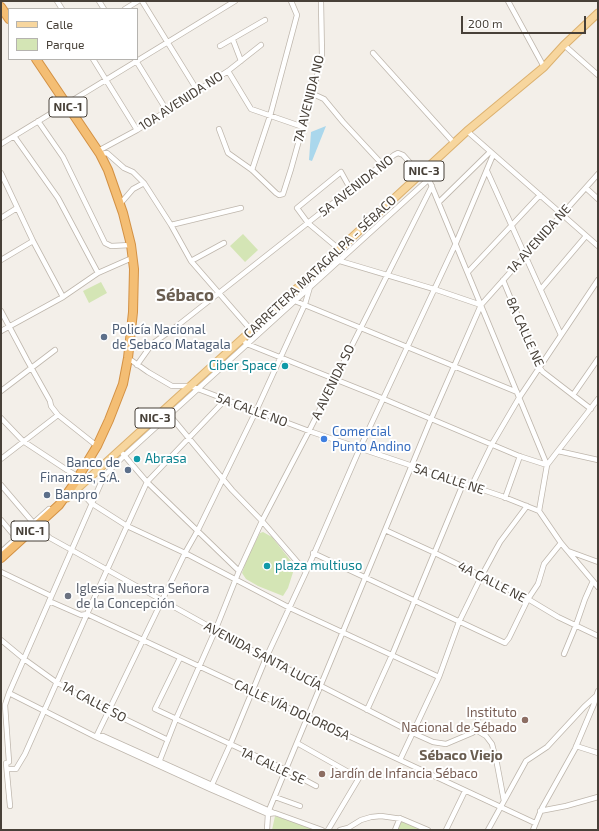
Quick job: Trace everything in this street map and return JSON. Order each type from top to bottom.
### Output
[{"type":"highway","points":[[1,7],[8,18]]},
{"type":"highway","name":"NIC-1","points":[[1,558],[34,524],[59,504],[79,477],[97,446],[123,384],[128,358],[133,312],[134,269],[131,245],[120,204],[108,170],[99,153],[39,60]]},
{"type":"main road","name":"CARRETERA MATAGALPA - SÉBACO","points":[[59,504],[121,453],[194,388],[244,342],[251,330],[467,131],[544,67],[598,13]]},
{"type":"street","points":[[127,8],[138,1]]},
{"type":"street","points":[[142,1],[197,90]]},
{"type":"street","points":[[138,59],[235,1]]},
{"type":"street","points":[[219,129],[228,153],[252,170],[270,116],[297,15],[291,1]]},
{"type":"street","name":"7A AVENIDA NO","points":[[252,170],[276,194],[281,195],[284,192],[322,58],[321,1]]},
{"type":"street","points":[[508,1],[544,67]]},
{"type":"street","points":[[220,46],[233,40],[265,20]]},
{"type":"street","points":[[233,40],[241,61]]},
{"type":"street","name":"10A AVENIDA NO","points":[[99,153],[228,71],[261,45]]},
{"type":"street","points":[[564,46],[597,72]]},
{"type":"street","points":[[373,53],[454,143]]},
{"type":"street","points":[[94,60],[137,130]]},
{"type":"street","points":[[1,144],[136,60],[167,111]]},
{"type":"street","points":[[228,71],[251,109],[303,127]]},
{"type":"street","points":[[313,94],[324,99],[382,164]]},
{"type":"street","points":[[38,121],[63,157],[105,243],[111,246],[131,245]]},
{"type":"street","points":[[467,131],[598,246]]},
{"type":"street","points":[[14,136],[58,198],[98,273]]},
{"type":"street","points":[[99,153],[107,153],[124,168],[133,172],[144,183],[171,225],[191,261],[251,330]]},
{"type":"street","name":"5A AVENIDA NO","points":[[137,365],[152,344],[177,326],[218,292],[351,190],[394,155],[398,153],[403,155],[422,172]]},
{"type":"street","points":[[210,787],[230,745],[266,658],[290,608],[360,448],[456,243],[487,171],[492,153]]},
{"type":"street","points":[[439,202],[492,153]]},
{"type":"street","points":[[487,171],[561,335]]},
{"type":"street","points":[[339,249],[308,223],[297,208],[341,172],[351,190]]},
{"type":"street","points":[[422,172],[429,179],[439,202],[547,465]]},
{"type":"street","points":[[1,173],[33,241],[63,297]]},
{"type":"street","name":"1A AVENIDA NE","points":[[320,687],[411,466],[481,305],[598,174]]},
{"type":"street","points":[[429,179],[295,301],[244,342],[520,456],[547,465]]},
{"type":"street","points":[[120,204],[133,189],[144,183]]},
{"type":"street","name":"A AVENIDA SO","points":[[159,764],[239,571],[262,521],[432,186]]},
{"type":"street","points":[[586,188],[598,199]]},
{"type":"street","points":[[468,272],[540,195]]},
{"type":"street","points":[[1,218],[17,208]]},
{"type":"street","points":[[171,225],[241,208]]},
{"type":"street","points":[[541,289],[586,236]]},
{"type":"street","points":[[1,260],[33,241]]},
{"type":"street","points":[[191,261],[224,243]]},
{"type":"street","points":[[1,331],[63,297],[98,273],[132,258]]},
{"type":"street","points":[[330,258],[387,274],[481,305]]},
{"type":"street","name":"8A CALLE NE","points":[[503,280],[539,367],[543,372],[591,409]]},
{"type":"street","points":[[471,487],[492,444],[519,398],[598,280]]},
{"type":"street","points":[[96,737],[256,411],[305,304],[310,287]]},
{"type":"street","points":[[289,295],[295,301],[516,392]]},
{"type":"street","points":[[1,311],[50,401],[51,406],[58,414],[97,446]]},
{"type":"street","points":[[1,391],[55,350]]},
{"type":"street","name":"5A CALLE NO","points":[[128,358],[159,380],[172,386],[194,388],[309,431],[360,448]]},
{"type":"street","points":[[573,395],[598,359]]},
{"type":"street","points":[[598,399],[547,465],[538,511],[561,543],[598,587]]},
{"type":"street","points":[[8,769],[16,769],[25,754],[56,682],[148,482],[225,400]]},
{"type":"street","points":[[166,412],[306,572]]},
{"type":"street","points":[[1,459],[58,414]]},
{"type":"street","points":[[1,418],[23,441],[79,477]]},
{"type":"street","name":"5A CALLE NE","points":[[360,448],[506,498],[538,511]]},
{"type":"street","points":[[558,451],[598,460]]},
{"type":"street","points":[[10,806],[8,769],[6,763],[9,762],[5,716],[9,694],[72,551],[91,503],[104,476],[121,453],[148,482],[239,571]]},
{"type":"street","points":[[506,498],[520,456]]},
{"type":"street","points":[[367,710],[392,655],[462,484]]},
{"type":"street","name":"AVENIDA SANTA LUCÍA","points":[[1,485],[34,524],[50,538],[215,631],[320,687],[432,742],[446,744],[476,730]]},
{"type":"street","points":[[76,490],[82,493],[91,503],[127,526],[185,553],[290,608],[439,677]]},
{"type":"street","points":[[400,760],[439,677],[459,622],[481,577],[500,542],[527,506]]},
{"type":"street","points":[[1,520],[18,539],[1,552]]},
{"type":"street","name":"4A CALLE NE","points":[[385,530],[528,599],[598,636]]},
{"type":"street","points":[[313,554],[505,643],[509,638],[528,599],[538,584],[544,564],[561,543]]},
{"type":"street","points":[[567,550],[598,562]]},
{"type":"street","name":"CALLE VÍA DOLOROSA","points":[[1,572],[81,615],[87,614],[535,823]]},
{"type":"street","points":[[564,654],[593,581]]},
{"type":"street","name":"1A CALLE SO","points":[[1,640],[56,682],[108,711],[168,740]]},
{"type":"street","points":[[180,658],[155,709],[230,745]]},
{"type":"street","points":[[267,830],[268,812],[320,687]]},
{"type":"street","points":[[533,830],[540,811],[576,746],[598,691]]},
{"type":"street","points":[[9,694],[96,737],[210,787],[268,812],[322,830]]},
{"type":"street","points":[[488,830],[526,761],[547,747],[596,696]]},
{"type":"street","points":[[479,715],[476,730],[486,736],[492,744],[504,801]]},
{"type":"street","points":[[297,743],[359,778],[328,830]]},
{"type":"street","name":"1A CALLE SE","points":[[230,745],[286,770],[316,786]]},
{"type":"street","points":[[576,746],[598,754]]},
{"type":"street","points":[[446,830],[465,791]]},
{"type":"street","points":[[275,797],[300,806]]},
{"type":"street","points":[[540,811],[566,806],[598,797]]},
{"type":"street","points":[[340,830],[348,828],[361,820],[382,816],[400,818],[428,830]]},
{"type":"street","points":[[395,830],[400,818]]},
{"type":"green space","points":[[243,234],[258,250],[245,262],[230,246]]},
{"type":"green space","points":[[101,282],[107,293],[89,303],[83,291]]},
{"type":"green space","points":[[263,532],[272,537],[295,566],[288,588],[283,596],[258,586],[246,579],[242,573],[247,558],[260,533]]},
{"type":"green space","points":[[275,816],[313,828],[312,830],[272,830]]},
{"type":"green space","points":[[401,821],[422,830],[397,830]]},
{"type":"water","points":[[326,126],[312,161],[309,160],[311,132]]},
{"type":"place","name":"Policía Nacional de Sebaco Matagala","points":[[104,337]]},
{"type":"place","name":"Ciber Space","points":[[285,366]]},
{"type":"place","name":"Comercial Punto Andino","points":[[324,439]]},
{"type":"place","name":"Abrasa","points":[[137,459]]},
{"type":"place","name":"Banco de Finanzas, S.A.","points":[[128,470]]},
{"type":"place","name":"Banpro","points":[[47,495]]},
{"type":"place","name":"plaza multiuso","points":[[267,566]]},
{"type":"place","name":"Iglesia Nuestra Señora de la Concepción","points":[[68,596]]},
{"type":"place","name":"Instituto Nacional de Sébado","points":[[525,720]]},
{"type":"place","name":"Jardín de Infancia Sébaco","points":[[322,774]]},
{"type":"district","name":"Sébaco","points":[[185,295]]},
{"type":"district","name":"Sébaco Viejo","points":[[461,755]]}]
